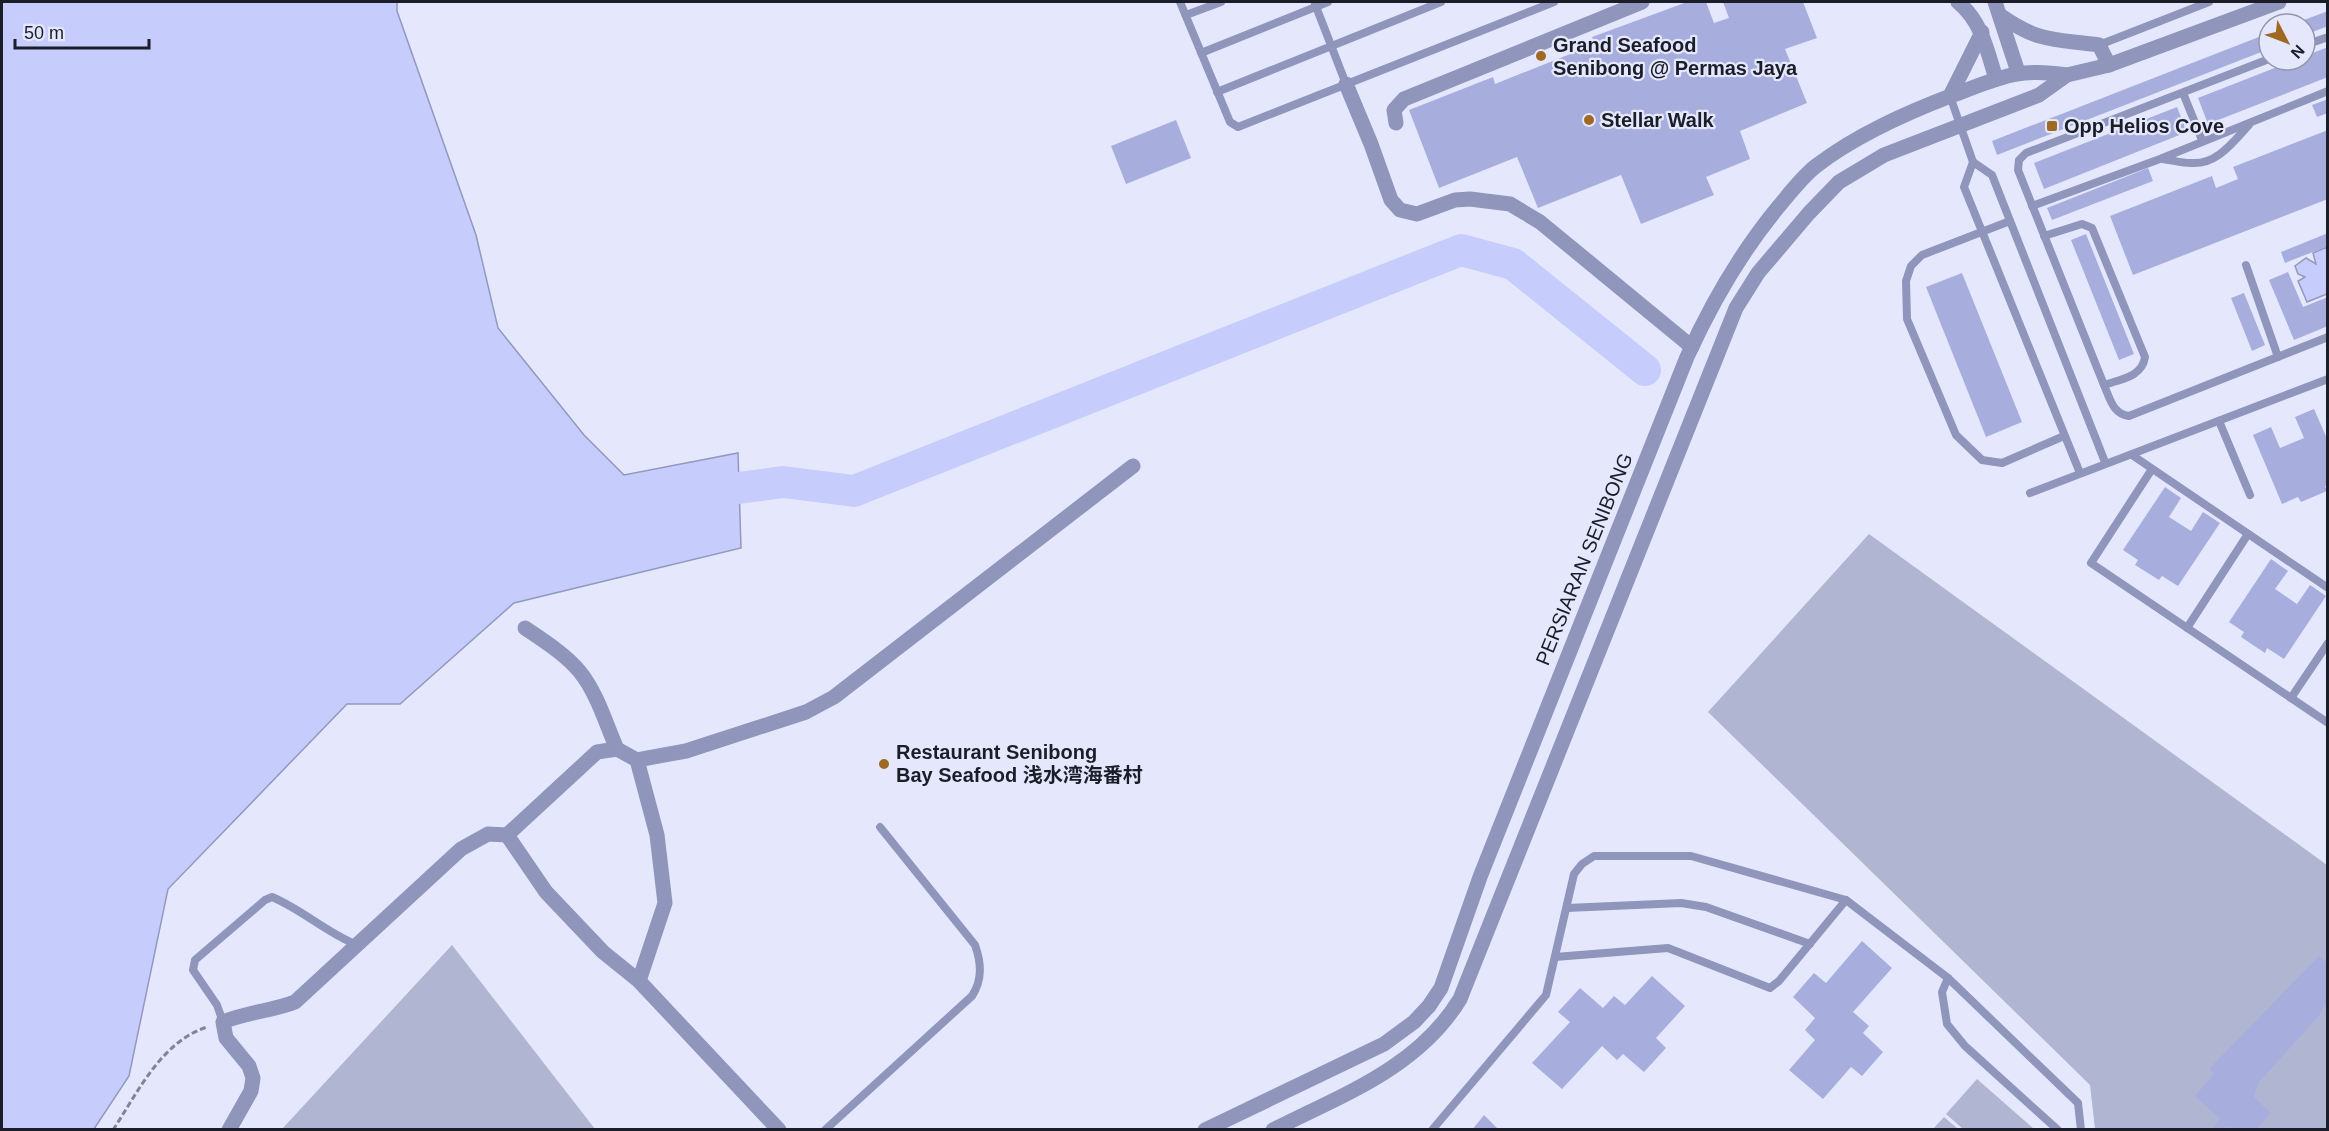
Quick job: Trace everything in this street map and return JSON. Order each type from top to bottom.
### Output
[{"type":"street","points":[[1396,123],[1394,110],[1404,99],[1642,2]]},
{"type":"street","points":[[1958,2],[1969,11],[1982,32],[1996,79]]},
{"type":"street","points":[[1995,2],[2018,72]]},
{"type":"street","name":"PERSIARAN SENIBONG","points":[[1205,1130],[1384,1044],[1414,1022],[1441,988],[1480,877],[1690,352],[1720,289],[1738,259],[1785,198],[1814,168],[1866,135],[1950,96],[2018,72],[2040,71],[2067,75],[2109,65],[2279,2]]},
{"type":"street","points":[[2001,16],[2025,33],[2050,40],[2099,45],[2109,65]]},
{"type":"street","points":[[1950,96],[1982,32]]},
{"type":"street","name":"PERSIARAN SENIBONG","points":[[1273,1130],[1394,1068],[1434,1035],[1460,999],[1736,308],[1758,273],[1789,235],[1839,182],[1884,155],[2039,95],[2067,75]]},
{"type":"street","points":[[1346,84],[1391,200],[1400,210],[1417,214],[1455,200],[1470,199],[1510,204],[1540,222],[1690,352]]},
{"type":"street","points":[[229,1130],[251,1091],[254,1078],[249,1066],[226,1038],[223,1022],[244,1013],[278,1009],[295,1002],[461,849],[488,834],[507,835],[597,752],[617,749],[637,760],[686,751],[806,712],[834,697],[1133,466]]},
{"type":"street","points":[[525,628],[555,648],[579,670],[593,693],[617,749]]},
{"type":"street","points":[[637,760],[657,835],[665,903],[639,981]]},
{"type":"street","points":[[507,835],[546,892],[603,952],[639,981],[779,1130]]},
{"type":"lane","points":[[1180,2],[1230,122],[1238,127],[1539,4],[1554,2]]},
{"type":"lane","points":[[1186,15],[1221,2]]},
{"type":"lane","points":[[1201,53],[1315,4],[1328,2]]},
{"type":"lane","points":[[1217,92],[1441,2]]},
{"type":"lane","points":[[2099,45],[2209,2]]},
{"type":"lane","points":[[1315,4],[1346,84]]},
{"type":"lane","points":[[2257,65],[2021,155],[2018,170],[2115,410],[2130,416],[2328,337]]},
{"type":"lane","points":[[2032,206],[2160,159],[2202,140],[2328,91]]},
{"type":"lane","points":[[2183,93],[2202,140]]},
{"type":"lane","points":[[1950,96],[1973,162],[1992,175],[2105,462]]},
{"type":"lane","points":[[2160,159],[2192,164],[2214,158],[2229,148],[2253,122]]},
{"type":"lane","points":[[1973,162],[1964,188],[2080,473]]},
{"type":"lane","points":[[2010,221],[1922,255],[1911,266],[1906,281],[1907,319],[1956,435],[1982,460],[2002,463],[2064,436]]},
{"type":"lane","points":[[2044,236],[2082,224],[2092,228],[2145,357],[2144,366],[2137,373],[2104,385]]},
{"type":"lane","points":[[2246,265],[2278,357]]},
{"type":"lane","points":[[2030,493],[2105,462],[2132,455],[2328,379]]},
{"type":"lane","points":[[2219,421],[2250,495]]},
{"type":"lane","points":[[2132,455],[2328,588]]},
{"type":"lane","points":[[2152,468],[2091,563],[2328,723]]},
{"type":"lane","points":[[2187,628],[2248,534]]},
{"type":"lane","points":[[2291,698],[2328,643]]},
{"type":"lane","points":[[825,1130],[972,996],[980,973],[981,961],[975,945],[880,826]]},
{"type":"lane","points":[[1432,1130],[1546,995],[1574,874],[1582,864],[1594,856],[1691,856],[1846,900],[1948,978],[2078,1103],[2081,1130]]},
{"type":"lane","points":[[223,1022],[217,1005],[193,970],[195,960],[265,900],[272,897],[281,900],[331,934],[358,945]]},
{"type":"lane","points":[[1555,957],[1668,948],[1770,988],[1779,981],[1846,900]]},
{"type":"lane","points":[[1567,908],[1682,903],[1706,907],[1810,944]]},
{"type":"lane","points":[[1948,978],[1942,992],[1947,1024],[1965,1046],[2058,1130]]},
{"type":"path","points":[[112,1130],[165,1052],[198,1030],[223,1022]]},
{"type":"shaded area","points":[[2,2],[397,2],[397,11],[476,235],[498,328],[584,435],[624,475],[738,453],[741,548],[514,603],[400,704],[347,704],[168,889],[129,1076],[94,1129],[2,1129]]},
{"type":"shaded area","points":[[2327,247],[2327,294],[2307,302],[2298,281],[2305,277],[2298,274],[2295,266],[2306,258],[2316,264],[2313,253]]},
{"type":"shaded area","points":[[1869,534],[2327,865],[2327,1129],[2095,1129],[2090,1085],[1708,712]]},
{"type":"shaded area","points":[[452,945],[595,1129],[282,1129]]},
{"type":"shaded area","points":[[1977,1079],[2034,1129],[1963,1129],[1946,1114]]},
{"type":"shaded area","points":[[1944,1117],[1958,1129],[1933,1129]]},
{"type":"building","name":"Stellar Walk","points":[[1687,2],[1706,2],[1714,23],[1729,18],[1723,2],[1803,2],[1817,38],[1785,49],[1807,103],[1740,131],[1750,159],[1706,177],[1714,195],[1641,224],[1621,175],[1538,208],[1517,157],[1439,188],[1409,110],[1493,77],[1495,84],[1595,44],[1592,37]]},
{"type":"building","points":[[2328,11],[2328,26],[2317,30],[2317,15]]},
{"type":"building","points":[[2257,38],[2257,54],[1997,155],[1992,141]]},
{"type":"building","points":[[2328,47],[2328,77],[2208,124],[2198,98],[2264,72],[2317,72],[2317,51]]},
{"type":"building","points":[[2328,99],[2328,113],[2317,117],[2312,105]]},
{"type":"building","points":[[2177,107],[2187,132],[2044,189],[2034,163]]},
{"type":"building","points":[[1176,120],[1191,158],[1126,184],[1111,146]]},
{"type":"building","points":[[2328,130],[2328,199],[2133,275],[2110,216],[2212,176],[2216,188],[2238,179],[2233,167]]},
{"type":"building","points":[[2148,168],[2153,181],[2052,220],[2047,208]]},
{"type":"building","points":[[2328,233],[2328,246],[2285,263],[2281,252]]},
{"type":"building","points":[[2086,234],[2134,354],[2119,360],[2071,240]]},
{"type":"building","points":[[2288,272],[2303,307],[2328,297],[2328,326],[2294,340],[2269,280]]},
{"type":"building","points":[[1962,273],[2022,422],[1986,437],[1926,287]]},
{"type":"building","points":[[2244,293],[2265,345],[2252,351],[2231,298]]},
{"type":"building","points":[[2314,409],[2328,441],[2328,485],[2325,486],[2327,491],[2301,502],[2298,497],[2282,504],[2253,435],[2271,427],[2280,448],[2304,438],[2295,417]]},
{"type":"building","points":[[2165,487],[2181,498],[2169,517],[2191,531],[2203,512],[2220,523],[2178,586],[2162,576],[2159,580],[2135,565],[2138,560],[2123,550]]},
{"type":"building","points":[[2271,559],[2288,571],[2275,589],[2297,604],[2310,585],[2326,596],[2284,659],[2267,648],[2265,653],[2241,637],[2244,632],[2229,622]]},
{"type":"building","points":[[1862,941],[1892,968],[1853,1012],[1869,1026],[1863,1033],[1883,1052],[1862,1076],[1851,1067],[1823,1099],[1789,1070],[1815,1040],[1805,1030],[1815,1018],[1793,997],[1814,973],[1826,983]]},
{"type":"building","points":[[2319,956],[2328,964],[2328,1001],[2318,1017],[2258,1083],[2254,1097],[2271,1113],[2256,1130],[2229,1127],[2211,1130],[2220,1119],[2195,1096],[2214,1074],[2209,1069]]},
{"type":"building","points":[[1652,976],[1685,1006],[1656,1038],[1666,1048],[1644,1072],[1623,1054],[1617,1060],[1602,1046],[1562,1089],[1532,1063],[1570,1022],[1558,1012],[1580,988],[1603,1008],[1614,996],[1625,1005]]},
{"type":"building","points":[[1484,1115],[1499,1130],[1472,1130]]},
{"type":"waterway","points":[[739,488],[783,482],[854,491],[1461,250],[1513,264],[1645,370]]},
{"type":"place","name":"Grand Seafood Senibong @ Permas Jaya","points":[[1541,56]]},
{"type":"place","name":"Stellar Walk","points":[[1589,120]]},
{"type":"place","name":"Opp Helios Cove","points":[[2052,126]]},
{"type":"place","name":"Restaurant Senibong Bay Seafood 浅水湾海番村","points":[[884,764]]}]
